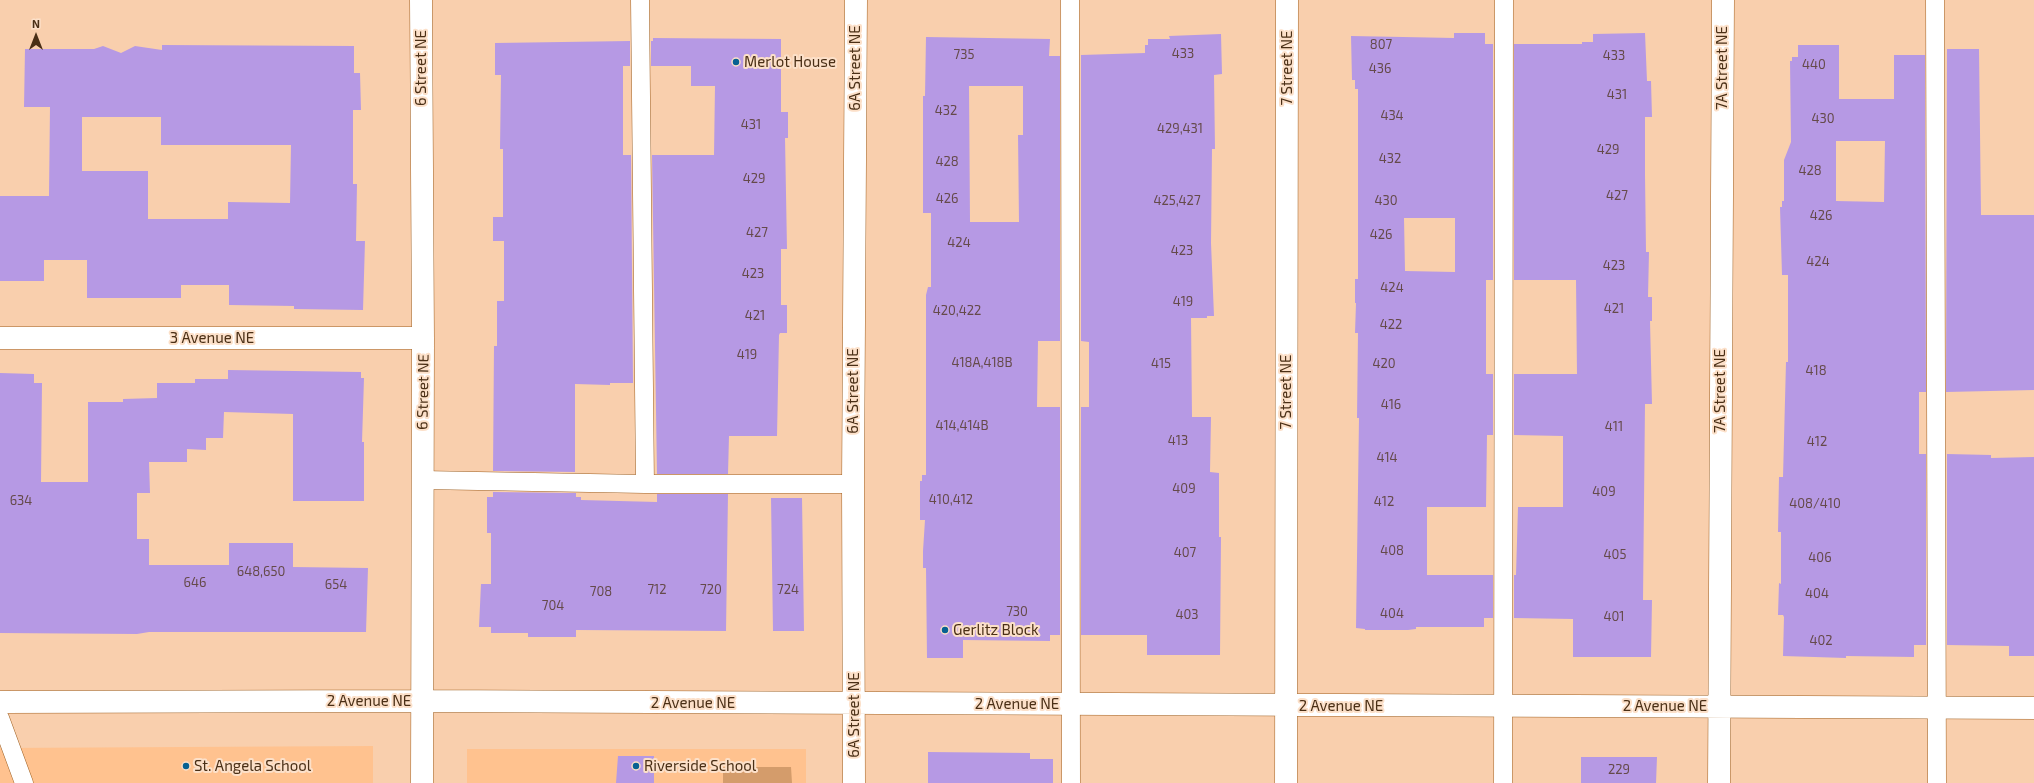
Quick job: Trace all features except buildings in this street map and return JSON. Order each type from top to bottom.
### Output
[{"type":"street","name":"6 Street NE","points":[[421,0],[423,338],[422,783]]},
{"type":"street","name":"6A Street NE","points":[[854,783],[853,484],[856,0]]},
{"type":"street","name":"7 Street NE","points":[[1286,783],[1287,0]]},
{"type":"street","name":"7A Street NE","points":[[1719,783],[1722,0]]},
{"type":"street","name":"3 Avenue NE","points":[[0,338],[423,338]]},
{"type":"street","name":"2 Avenue NE","points":[[0,702],[421,701],[1286,706],[2034,708]]},
{"type":"lane","points":[[640,0],[645,484]]},
{"type":"lane","points":[[1070,0],[1071,783]]},
{"type":"lane","points":[[1503,783],[1504,0]]},
{"type":"lane","points":[[1935,0],[1937,783]]},
{"type":"lane","points":[[422,480],[645,484],[853,484]]},
{"type":"lane","points":[[0,718],[24,783]]},
{"type":"shaded area","name":"St. Angela School","points":[[373,746],[373,783],[0,783],[0,748]]},
{"type":"shaded area","name":"Riverside School","points":[[467,749],[806,749],[806,783],[467,783]]},
{"type":"shaded area","points":[[723,767],[791,767],[792,783],[723,783]]},
{"type":"place","name":"Merlot House","points":[[736,62]]},
{"type":"place","name":"Gerlitz Block","points":[[945,630]]},
{"type":"place","name":"St. Angela School","points":[[186,766]]},
{"type":"place","name":"Riverside School","points":[[636,766]]}]
